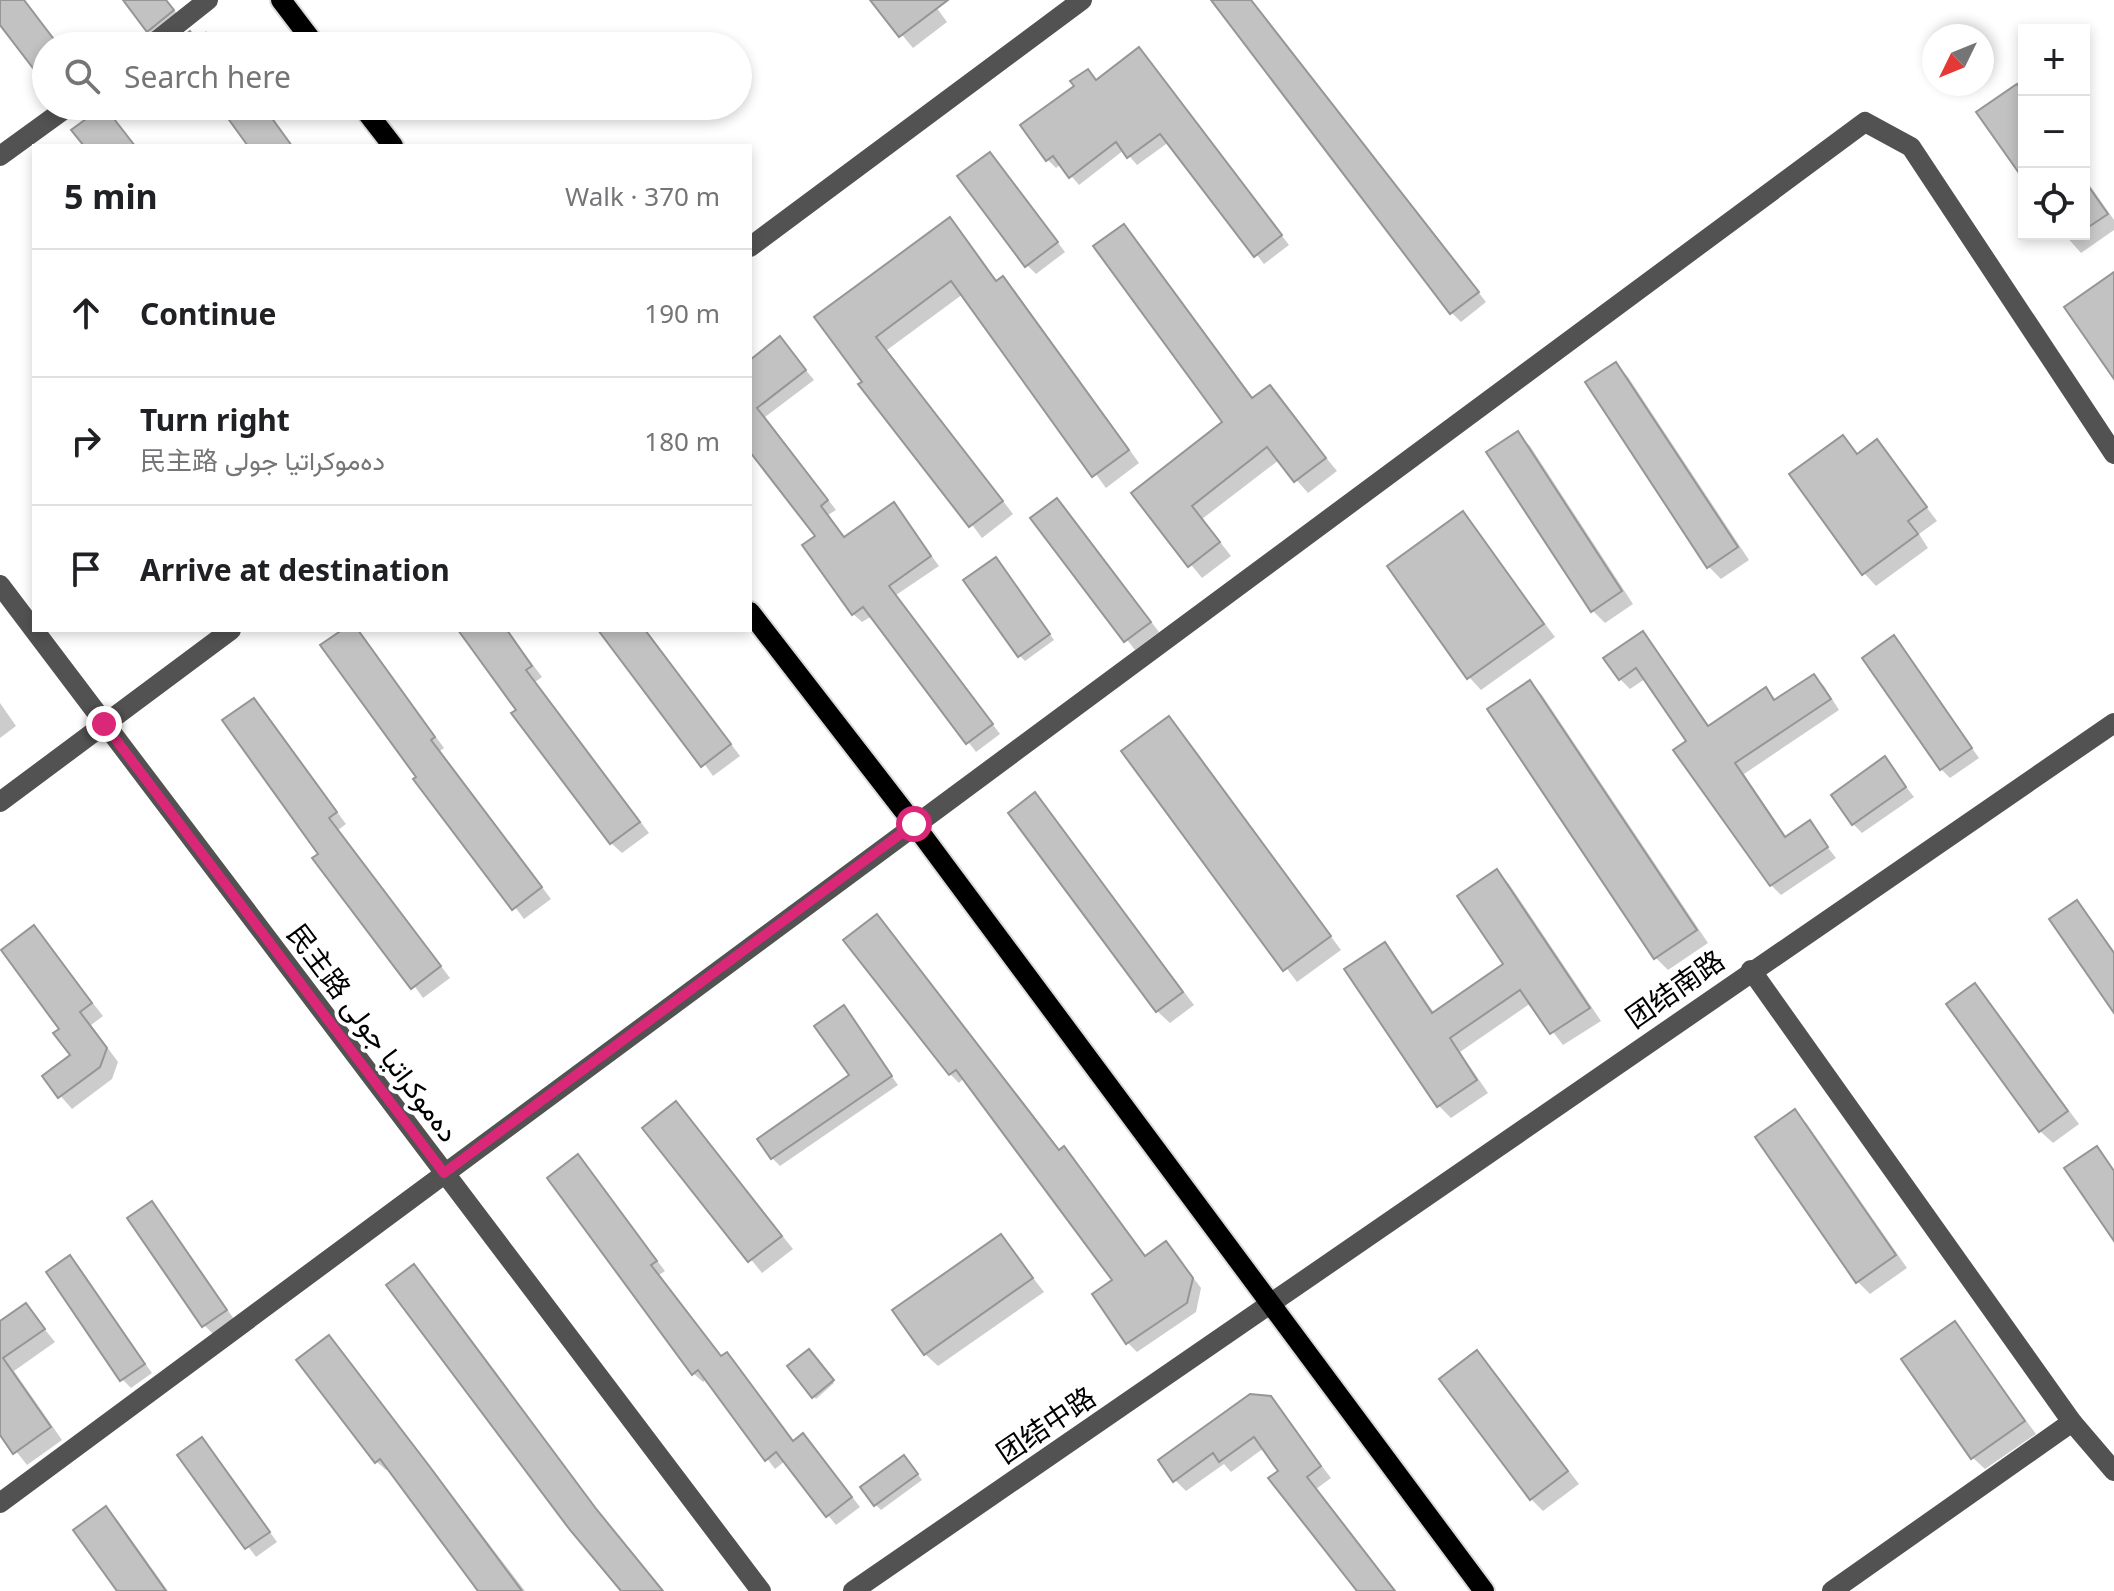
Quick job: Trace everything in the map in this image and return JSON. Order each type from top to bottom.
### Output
[{"type":"main road","points":[[281,0],[305,32]]},
{"type":"main road","points":[[373,120],[391,144]]},
{"type":"main road","points":[[752,615],[914,824],[1484,1591]]},
{"type":"street","points":[[168,32],[208,0]]},
{"type":"street","points":[[752,246],[1082,0]]},
{"type":"street","points":[[0,156],[50,120]]},
{"type":"street","points":[[0,1503],[1865,122],[1911,147],[2114,454]]},
{"type":"street","name":"民主路 دەموكراتيا جولى","points":[[0,585],[32,628]]},
{"type":"street","name":"民主路 دەموكراتيا جولى","points":[[35,632],[761,1591]]},
{"type":"street","points":[[0,802],[228,632]]},
{"type":"street","name":"团结南路","points":[[1271,1305],[1751,970],[2114,723]]},
{"type":"street","points":[[1751,970],[2072,1422],[2114,1471]]},
{"type":"street","name":"团结中路","points":[[853,1591],[1271,1305]]},
{"type":"street","points":[[1832,1591],[2072,1422]]},
{"type":"building","points":[[0,0],[24,0],[48,32],[32,32],[32,67],[0,25]]},
{"type":"building","points":[[123,0],[166,0],[174,10],[147,32]]},
{"type":"building","points":[[870,0],[948,0],[899,37]]},
{"type":"building","points":[[1211,0],[1251,0],[1479,292],[1450,314]]},
{"type":"building","points":[[1139,47],[1282,235],[1254,257],[1160,134],[1127,158],[1116,142],[1069,178],[1053,156],[1046,161],[1020,125],[1074,86],[1070,81],[1088,69],[1096,80]]},
{"type":"building","points":[[2017,84],[2018,172],[1976,112]]},
{"type":"building","points":[[85,120],[115,120],[133,144],[82,144],[71,130]]},
{"type":"building","points":[[229,120],[273,120],[291,144],[247,144]]},
{"type":"building","points":[[990,152],[1058,242],[1025,267],[957,176]]},
{"type":"building","points":[[2090,188],[2108,214],[2090,226]]},
{"type":"building","points":[[950,217],[996,281],[1003,276],[1129,450],[1092,477],[951,281],[876,337],[1003,501],[969,527],[858,384],[862,382],[814,317]]},
{"type":"building","points":[[1124,224],[1252,398],[1270,385],[1326,458],[1294,482],[1267,447],[1192,506],[1220,542],[1188,567],[1131,493],[1222,422],[1093,246]]},
{"type":"building","points":[[2114,272],[2114,379],[2064,307]]},
{"type":"building","points":[[780,336],[806,370],[757,408],[828,500],[821,506],[844,537],[894,502],[931,556],[889,586],[993,724],[966,744],[863,607],[852,615],[802,545],[815,536],[752,455],[752,358]]},
{"type":"building","points":[[1616,362],[1738,547],[1707,568],[1585,382]]},
{"type":"building","points":[[1518,431],[1622,591],[1591,612],[1486,452]]},
{"type":"building","points":[[1843,435],[1857,454],[1877,439],[1927,507],[1908,521],[1918,534],[1862,575],[1789,474]]},
{"type":"building","points":[[1057,498],[1151,622],[1124,642],[1030,518]]},
{"type":"building","points":[[1463,511],[1544,624],[1467,679],[1387,566]]},
{"type":"building","points":[[996,557],[1050,634],[1018,657],[963,580]]},
{"type":"building","points":[[1643,631],[1708,726],[1766,687],[1774,700],[1814,674],[1831,699],[1735,763],[1785,837],[1810,820],[1828,847],[1770,886],[1673,750],[1686,741],[1636,668],[1619,680],[1603,658]]},
{"type":"building","points":[[339,632],[359,632],[435,737],[431,740],[542,887],[512,910],[413,779],[416,777],[320,645]]},
{"type":"building","points":[[459,632],[508,632],[532,666],[526,670],[640,822],[610,844],[511,713],[516,710]]},
{"type":"building","points":[[600,632],[647,632],[731,744],[701,767]]},
{"type":"building","points":[[1894,635],[1972,748],[1940,770],[1862,658]]},
{"type":"building","points":[[1530,680],[1697,930],[1654,959],[1487,709]]},
{"type":"building","points":[[254,698],[337,812],[329,818],[441,966],[411,989],[312,858],[318,854],[222,720]]},
{"type":"building","points":[[1169,716],[1331,936],[1283,971],[1121,751]]},
{"type":"building","points":[[1885,756],[1906,787],[1852,825],[1831,795]]},
{"type":"building","points":[[1035,792],[1183,992],[1156,1012],[1008,813]]},
{"type":"building","points":[[1497,869],[1590,1008],[1550,1034],[1520,990],[1450,1038],[1477,1080],[1437,1107],[1344,969],[1385,942],[1432,1013],[1503,964],[1457,896]]},
{"type":"building","points":[[2077,900],[2114,953],[2114,1013],[2049,919]]},
{"type":"building","points":[[877,914],[1059,1150],[1064,1146],[1145,1256],[1166,1241],[1193,1278],[1187,1303],[1126,1344],[1092,1294],[1112,1280],[956,1070],[949,1075],[843,940]]},
{"type":"building","points":[[34,925],[92,1003],[80,1012],[107,1048],[100,1067],[58,1098],[42,1076],[70,1055],[53,1033],[59,1029],[1,950]]},
{"type":"building","points":[[1975,983],[2068,1111],[2039,1132],[1946,1004]]},
{"type":"building","points":[[844,1005],[892,1076],[771,1159],[757,1139],[849,1075],[814,1026]]},
{"type":"building","points":[[676,1101],[782,1236],[748,1262],[642,1128]]},
{"type":"building","points":[[1795,1109],[1896,1255],[1856,1283],[1755,1137]]},
{"type":"building","points":[[2097,1146],[2114,1171],[2114,1241],[2064,1168]]},
{"type":"building","points":[[578,1154],[657,1261],[651,1265],[721,1356],[727,1352],[793,1441],[803,1433],[852,1497],[826,1517],[776,1452],[765,1461],[698,1370],[692,1375],[547,1178]]},
{"type":"building","points":[[152,1201],[227,1310],[202,1327],[127,1218]]},
{"type":"building","points":[[1001,1234],[1033,1278],[924,1355],[892,1310]]},
{"type":"building","points":[[70,1255],[145,1364],[120,1381],[46,1272]]},
{"type":"building","points":[[414,1264],[597,1510],[663,1591],[621,1591],[570,1530],[386,1285]]},
{"type":"building","points":[[26,1303],[45,1329],[3,1358],[51,1427],[13,1454],[0,1435],[0,1321]]},
{"type":"building","points":[[1955,1321],[2025,1421],[1971,1459],[1901,1359]]},
{"type":"building","points":[[329,1335],[522,1591],[478,1591],[380,1459],[375,1463],[296,1360]]},
{"type":"building","points":[[809,1349],[834,1380],[812,1398],[787,1366]]},
{"type":"building","points":[[1477,1350],[1568,1471],[1530,1500],[1439,1379]]},
{"type":"building","points":[[1250,1394],[1271,1396],[1321,1466],[1307,1477],[1395,1591],[1357,1591],[1268,1478],[1278,1471],[1254,1437],[1219,1462],[1213,1453],[1173,1482],[1158,1460]]},
{"type":"building","points":[[202,1437],[270,1532],[245,1549],[177,1455]]},
{"type":"building","points":[[904,1455],[918,1474],[874,1506],[860,1487]]},
{"type":"building","points":[[106,1506],[166,1591],[117,1591],[73,1530]]},
{"type":"route","points":[[104,724],[444,1173],[914,824]]}]
